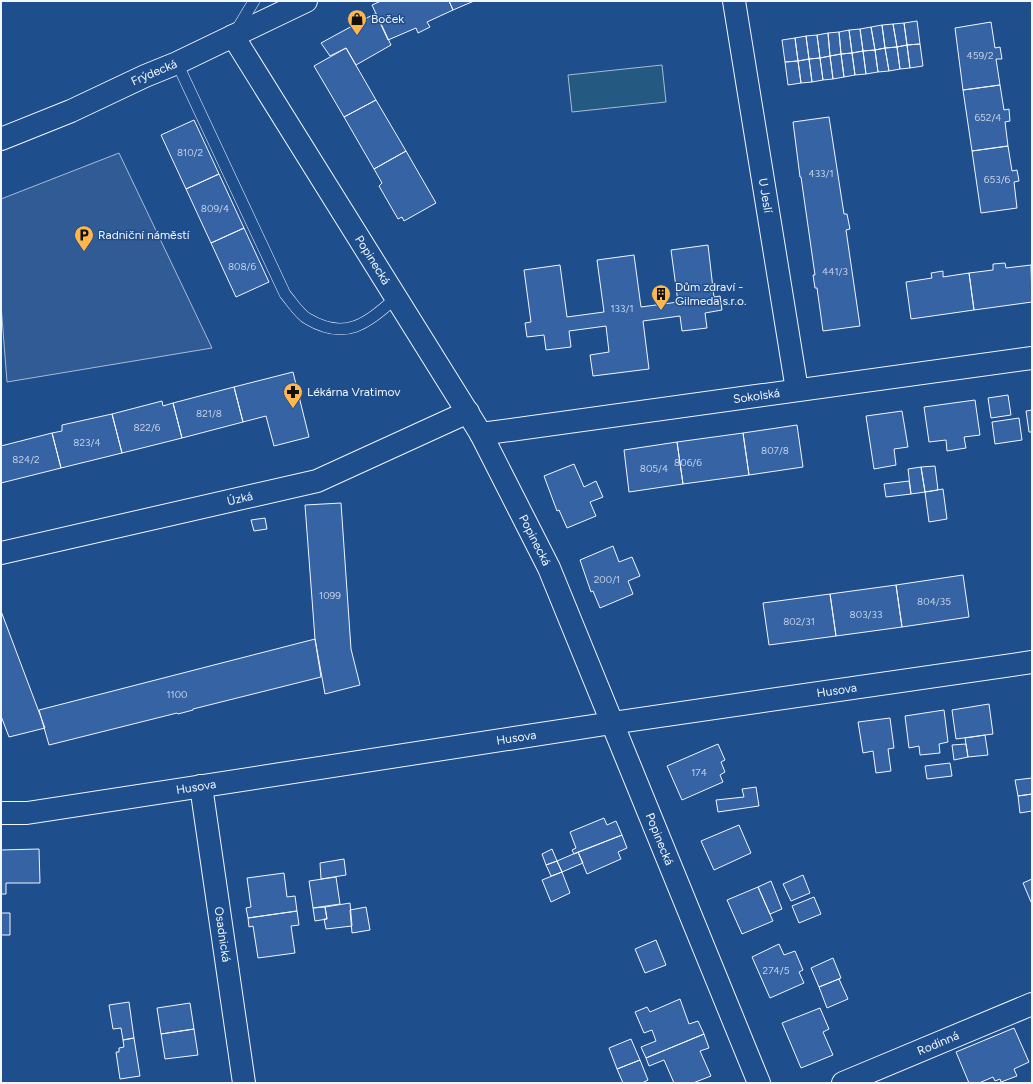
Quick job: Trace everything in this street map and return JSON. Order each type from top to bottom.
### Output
[{"type":"street","name":"Frýdecká","points":[[1,139],[71,111],[145,76],[177,63],[306,1]]},
{"type":"street","name":"U Jeslí","points":[[734,1],[797,390]]},
{"type":"street","name":"Popinecká","points":[[233,36],[397,296],[468,412],[481,434],[549,568],[759,1083]]},
{"type":"street","name":"Sokolská","points":[[481,434],[1032,358]]},
{"type":"street","name":"Úzká","points":[[1,553],[317,481],[468,412]]},
{"type":"street","name":"Husova","points":[[1,813],[27,813],[612,723],[1032,662]]},
{"type":"street","name":"Osadnická","points":[[201,786],[244,1083]]},
{"type":"street","name":"Rodinná","points":[[843,1083],[1032,1004]]},
{"type":"lane","points":[[233,36],[254,1]]},
{"type":"lane","points":[[177,63],[285,294],[307,319],[327,327],[350,330],[370,320],[397,296]]},
{"type":"shaded area","points":[[662,65],[666,102],[572,112],[568,75]]},
{"type":"shaded area","name":"Radniční náměstí","points":[[119,153],[212,348],[7,382],[1,305],[1,199]]},
{"type":"building","points":[[381,1],[449,1],[453,10],[427,22],[430,27],[418,33],[416,28],[388,40],[372,5]]},
{"type":"building","points":[[449,1],[474,1],[453,10]]},
{"type":"building","points":[[376,13],[391,45],[356,65],[346,48],[330,56],[321,43]]},
{"type":"building","points":[[917,21],[920,44],[907,45],[904,23]]},
{"type":"building","points":[[991,22],[995,48],[1000,47],[1002,59],[996,59],[1000,85],[963,90],[955,28]]},
{"type":"building","points":[[904,23],[907,45],[897,47],[893,24]]},
{"type":"building","points":[[893,24],[897,47],[885,48],[882,25]]},
{"type":"building","points":[[882,25],[885,48],[875,50],[871,27]]},
{"type":"building","points":[[871,27],[875,50],[863,51],[860,29]]},
{"type":"building","points":[[860,29],[863,51],[852,53],[849,30]]},
{"type":"building","points":[[849,30],[852,53],[841,54],[839,32]]},
{"type":"building","points":[[839,32],[841,54],[830,56],[828,33]]},
{"type":"building","points":[[828,33],[830,56],[820,58],[817,35]]},
{"type":"building","points":[[817,35],[820,58],[809,59],[806,36]]},
{"type":"building","points":[[806,36],[809,59],[798,61],[795,38]]},
{"type":"building","points":[[795,38],[798,61],[785,62],[782,40]]},
{"type":"building","points":[[920,44],[923,66],[910,68],[907,45]]},
{"type":"building","points":[[907,45],[910,68],[900,69],[897,47]]},
{"type":"building","points":[[897,47],[900,69],[889,71],[885,48]]},
{"type":"building","points":[[346,48],[376,100],[344,117],[314,66]]},
{"type":"building","points":[[885,48],[889,71],[878,72],[875,50]]},
{"type":"building","points":[[875,50],[878,72],[866,74],[863,51]]},
{"type":"building","points":[[863,51],[866,74],[855,75],[852,53]]},
{"type":"building","points":[[852,53],[855,75],[844,77],[841,54]]},
{"type":"building","points":[[841,54],[844,77],[833,79],[830,56]]},
{"type":"building","points":[[830,56],[833,79],[823,80],[820,58]]},
{"type":"building","points":[[820,58],[823,80],[812,82],[809,59]]},
{"type":"building","points":[[809,59],[812,82],[801,83],[798,61]]},
{"type":"building","points":[[798,61],[801,83],[788,85],[785,62]]},
{"type":"building","points":[[1000,85],[1004,110],[1009,109],[1010,121],[1005,122],[1008,146],[972,151],[963,90]]},
{"type":"building","points":[[376,100],[406,151],[374,169],[344,117]]},
{"type":"building","points":[[829,117],[844,214],[847,214],[850,229],[846,230],[860,326],[823,331],[817,288],[815,288],[813,275],[815,275],[793,122]]},
{"type":"building","points":[[194,120],[219,174],[186,189],[161,135]]},
{"type":"building","points":[[1008,146],[1012,171],[1017,170],[1019,181],[1014,182],[1017,208],[981,213],[972,151]]},
{"type":"building","points":[[406,151],[436,203],[404,221],[402,217],[398,219],[379,186],[382,183],[374,169]]},
{"type":"building","points":[[219,174],[244,228],[211,243],[186,189]]},
{"type":"building","points":[[244,228],[269,282],[236,297],[211,243]]},
{"type":"building","name":"Dům zdraví - Gilmeda s.r.o.","points":[[708,245],[714,297],[720,296],[722,310],[705,313],[707,328],[682,331],[680,316],[643,321],[649,369],[593,376],[590,355],[609,352],[606,326],[569,331],[571,347],[546,350],[544,335],[527,337],[525,323],[531,322],[524,270],[560,265],[567,317],[604,312],[597,260],[634,255],[641,307],[678,302],[671,250]]},
{"type":"building","points":[[1005,263],[1006,268],[1031,265],[1032,302],[974,310],[969,273],[993,270],[993,264]]},
{"type":"building","points":[[943,271],[943,277],[969,273],[974,310],[911,319],[906,282],[932,278],[931,273]]},
{"type":"building","points":[[293,372],[309,437],[274,446],[266,416],[243,422],[234,387]]},
{"type":"building","points":[[234,387],[243,422],[182,438],[173,403]]},
{"type":"building","points":[[1008,395],[1011,415],[991,418],[988,398]]},
{"type":"building","points":[[975,400],[980,435],[964,437],[966,448],[947,451],[946,440],[929,442],[924,407]]},
{"type":"building","points":[[162,401],[163,406],[173,403],[182,438],[122,453],[112,414]]},
{"type":"building","points":[[1032,410],[1032,432],[1029,432],[1026,411]]},
{"type":"building","points":[[902,411],[908,447],[894,449],[896,465],[874,469],[866,416]]},
{"type":"building","points":[[112,414],[122,453],[61,468],[52,433],[62,431],[62,425]]},
{"type":"building","points":[[1019,418],[1022,440],[995,444],[992,422]]},
{"type":"building","points":[[797,425],[803,467],[749,475],[743,433]]},
{"type":"building","points":[[52,433],[61,468],[1,483],[1,446]]},
{"type":"building","points":[[743,433],[749,475],[683,484],[677,442]]},
{"type":"building","points":[[677,442],[683,484],[629,492],[624,450]]},
{"type":"building","points":[[574,464],[584,487],[596,481],[603,497],[590,502],[596,516],[567,528],[559,510],[557,511],[544,476]]},
{"type":"building","points":[[935,466],[938,490],[925,492],[921,467]]},
{"type":"building","points":[[921,467],[925,492],[911,494],[908,469]]},
{"type":"building","points":[[909,481],[911,494],[886,497],[884,484]]},
{"type":"building","points":[[943,489],[947,519],[929,522],[925,492]]},
{"type":"building","points":[[341,503],[351,649],[360,685],[325,694],[315,639],[305,505]]},
{"type":"building","points":[[265,518],[267,529],[254,531],[251,520]]},
{"type":"building","points":[[613,546],[619,562],[632,557],[640,576],[628,581],[633,594],[600,608],[593,591],[591,592],[580,560]]},
{"type":"building","points":[[963,575],[969,617],[902,627],[896,585]]},
{"type":"building","points":[[896,585],[902,627],[836,636],[830,594]]},
{"type":"building","points":[[830,594],[836,636],[769,645],[763,603]]},
{"type":"building","points":[[1,611],[45,728],[9,737],[1,716]]},
{"type":"building","points":[[315,639],[321,677],[178,714],[177,713],[49,745],[39,710]]},
{"type":"building","points":[[989,704],[993,734],[956,739],[952,710]]},
{"type":"building","points":[[944,710],[948,742],[939,744],[940,753],[920,755],[919,746],[909,748],[905,716]]},
{"type":"building","points":[[890,718],[894,748],[888,749],[891,771],[876,773],[873,751],[863,753],[858,722]]},
{"type":"building","points":[[985,735],[988,755],[968,757],[965,738]]},
{"type":"building","points":[[718,744],[725,760],[721,762],[725,772],[720,775],[723,782],[682,800],[667,766]]},
{"type":"building","points":[[966,744],[968,757],[954,760],[952,745]]},
{"type":"building","points":[[950,763],[952,776],[927,779],[925,766]]},
{"type":"building","points":[[1032,778],[1032,794],[1018,796],[1015,780]]},
{"type":"building","points":[[756,787],[759,806],[718,812],[716,800],[744,797],[742,789]]},
{"type":"building","points":[[1032,794],[1032,811],[1020,813],[1018,796]]},
{"type":"building","points":[[604,818],[607,825],[616,821],[622,835],[574,854],[572,850],[576,848],[570,832]]},
{"type":"building","points":[[739,825],[751,853],[714,870],[701,841]]},
{"type":"building","points":[[622,835],[627,848],[618,852],[621,859],[587,874],[578,852]]},
{"type":"building","points":[[39,849],[40,883],[6,883],[6,894],[1,894],[1,850]]},
{"type":"building","points":[[552,849],[557,861],[546,865],[542,854]]},
{"type":"building","points":[[578,852],[583,863],[562,872],[557,861]]},
{"type":"building","points":[[344,859],[346,875],[321,879],[320,863]]},
{"type":"building","points":[[557,861],[562,872],[551,876],[546,865]]},
{"type":"building","points":[[562,872],[570,893],[551,902],[542,880]]},
{"type":"building","points":[[284,873],[287,897],[295,896],[297,911],[248,918],[246,908],[251,907],[247,878]]},
{"type":"building","points":[[803,875],[810,893],[791,901],[783,884]]},
{"type":"building","points":[[336,877],[340,904],[313,908],[309,881]]},
{"type":"building","points":[[1032,879],[1032,902],[1031,902],[1023,883]]},
{"type":"building","points":[[771,881],[782,909],[770,914],[758,887]]},
{"type":"building","points":[[758,887],[773,921],[742,934],[727,900]]},
{"type":"building","points":[[814,897],[821,914],[799,923],[792,906]]},
{"type":"building","points":[[350,903],[352,926],[326,929],[324,919],[327,919],[325,907]]},
{"type":"building","points":[[325,907],[327,919],[315,921],[313,908]]},
{"type":"building","points":[[366,907],[370,930],[352,933],[350,910]]},
{"type":"building","points":[[297,911],[299,925],[291,926],[295,953],[258,958],[253,926],[249,927],[248,918]]},
{"type":"building","points":[[1,913],[10,913],[10,935],[1,935]]},
{"type":"building","points":[[656,940],[666,965],[645,973],[635,949]]},
{"type":"building","points":[[779,944],[784,955],[795,951],[803,970],[799,972],[804,983],[770,998],[752,957]]},
{"type":"building","points":[[833,958],[841,978],[819,987],[811,968]]},
{"type":"building","points":[[839,979],[848,999],[827,1008],[819,987]]},
{"type":"building","points":[[680,999],[689,1024],[698,1021],[704,1034],[646,1058],[641,1047],[656,1041],[652,1030],[644,1033],[635,1012],[647,1007],[650,1012]]},
{"type":"building","points":[[129,1002],[134,1038],[123,1040],[121,1028],[113,1029],[109,1005]]},
{"type":"building","points":[[190,1003],[194,1029],[161,1034],[157,1008]]},
{"type":"building","points":[[820,1008],[829,1029],[823,1032],[833,1055],[801,1068],[782,1023]]},
{"type":"building","points":[[1014,1028],[1029,1062],[1014,1069],[1017,1076],[1001,1082],[1000,1079],[995,1081],[993,1077],[979,1083],[969,1083],[956,1052]]},
{"type":"building","points":[[194,1029],[198,1055],[165,1059],[161,1034]]},
{"type":"building","points":[[704,1034],[709,1048],[700,1051],[711,1076],[693,1083],[674,1083],[664,1060],[649,1066],[646,1058]]},
{"type":"building","points":[[134,1038],[140,1076],[120,1079],[116,1052],[119,1052],[119,1048],[124,1047],[123,1040]]},
{"type":"building","points":[[631,1039],[640,1060],[617,1069],[609,1048]]},
{"type":"building","points":[[640,1060],[648,1080],[642,1083],[623,1083],[617,1069]]},
{"type":"place","name":"Boček","points":[[357,36]]},
{"type":"place","name":"Radniční náměstí","points":[[84,252]]},
{"type":"place","name":"Dům zdraví - Gilmeda s.r.o.","points":[[661,311]]},
{"type":"place","name":"Lékárna Vratimov","points":[[293,409]]}]
